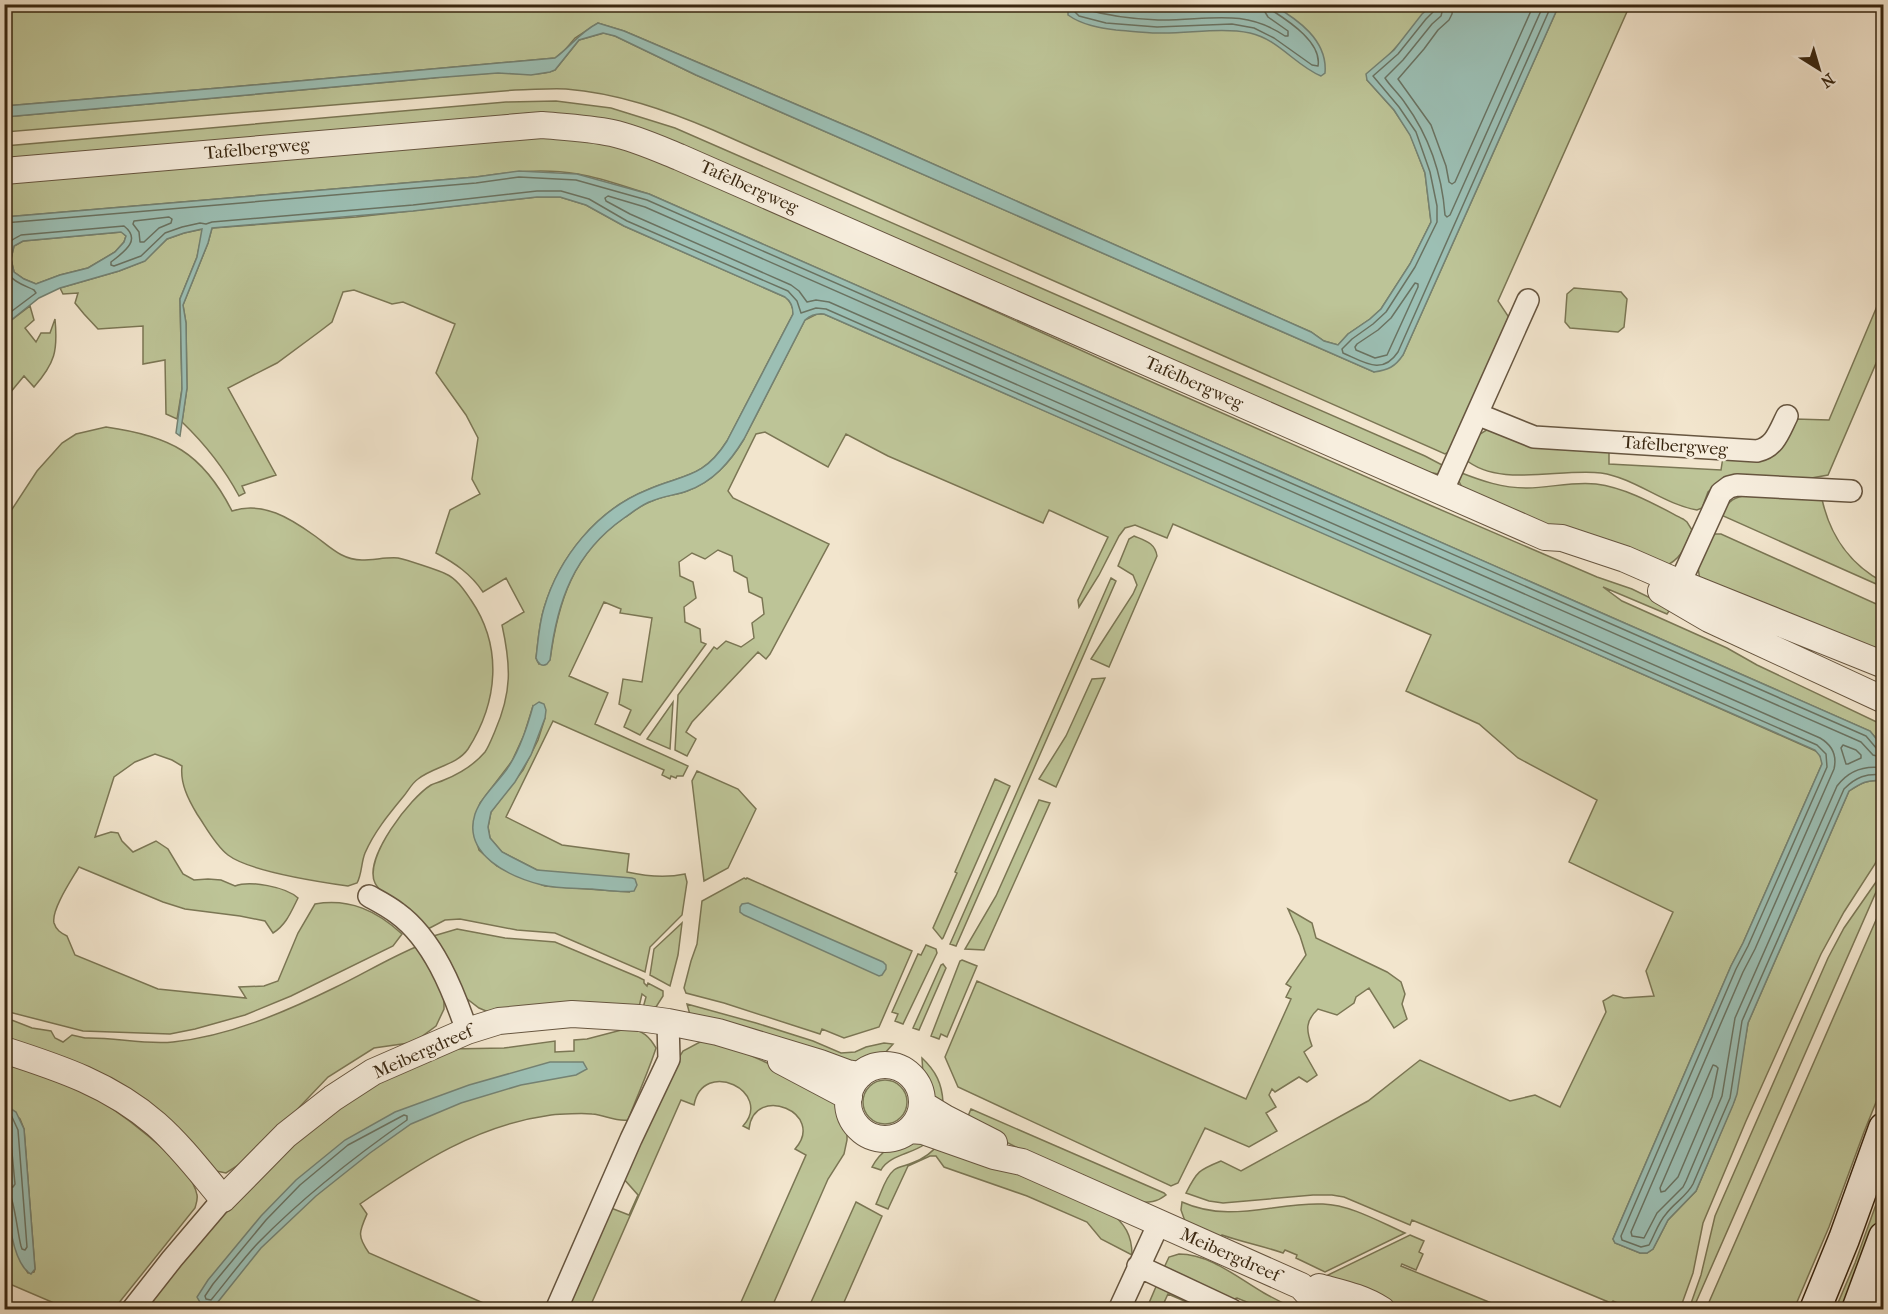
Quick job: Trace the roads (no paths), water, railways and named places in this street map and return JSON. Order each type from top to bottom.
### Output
[{"type":"main road","points":[[1815,1310],[1844,1239],[1884,1128]]},
{"type":"main road","points":[[1857,1310],[1884,1237]]},
{"type":"street","name":"Tafelbergweg","points":[[4,171],[542,125],[612,133],[642,141],[679,157],[1545,537],[1562,538],[1625,559],[1677,590],[1884,665]]},
{"type":"street","points":[[1442,492],[1528,300]]},
{"type":"street","name":"Tafelbergweg","points":[[1477,414],[1534,437],[1756,451],[1774,441],[1786,416]]},
{"type":"street","name":"Tafelbergweg","points":[[1677,590],[1721,493],[1729,487],[1737,485],[1851,491]]},
{"type":"street","name":"Tafelbergweg","points":[[1677,590],[1708,619],[1884,700]]},
{"type":"street","points":[[369,896],[398,914],[421,938],[448,981],[466,1030]]},
{"type":"street","name":"Meibergdreef","points":[[132,1310],[223,1199],[286,1135],[333,1098],[373,1072],[466,1030],[499,1022],[572,1014],[668,1022],[718,1032],[747,1041],[813,1079],[854,1086]]},
{"type":"street","points":[[556,1310],[631,1139],[669,1059],[668,1022]]},
{"type":"street","points":[[4,1050],[82,1077],[129,1104],[156,1124],[223,1199]]},
{"type":"street","points":[[885,1065],[899,1068],[911,1076],[921,1094],[922,1104],[920,1113],[909,1130],[900,1136],[890,1138],[869,1135],[859,1128],[852,1119],[849,1108],[854,1086],[876,1066],[885,1065]]},
{"type":"street","name":"Meibergdreef","points":[[922,1104],[997,1145],[1022,1162],[1301,1286],[1310,1296],[1342,1310]]},
{"type":"street","name":"Meibergdreef","points":[[909,1130],[923,1131],[994,1156],[1022,1162]]},
{"type":"street","name":"Meibergdreef","points":[[1119,1310],[1159,1224]]},
{"type":"street","points":[[1138,1266],[1232,1310]]},
{"type":"street","name":"Meibergdreef","points":[[1301,1286],[1313,1285],[1353,1296],[1372,1303],[1382,1310]]},
{"type":"water","points":[[1070,5],[1273,5],[1301,24],[1316,41],[1322,50],[1325,73],[1321,76],[1312,72],[1269,41],[1250,33],[1216,31],[1153,33],[1110,29],[1091,26],[1068,15]]},
{"type":"water","points":[[1433,5],[1559,5],[1403,355],[1391,367],[1374,372],[696,75],[615,36],[603,33],[579,40],[555,70],[531,75],[498,73],[433,78],[5,117],[5,106],[555,58],[598,23],[624,31],[868,135],[1311,332],[1324,341],[1338,345],[1348,334],[1381,309],[1410,264],[1431,222],[1425,173],[1410,135],[1394,110],[1367,80],[1366,74],[1394,50],[1422,14]]},
{"type":"water","points":[[519,171],[577,174],[649,194],[1870,731],[1883,747],[1883,781],[1865,782],[1849,791],[1748,1023],[1737,1094],[1733,1105],[1696,1191],[1668,1220],[1653,1249],[1647,1253],[1640,1253],[1615,1243],[1613,1239],[1731,966],[1822,764],[1815,750],[824,314],[814,315],[805,320],[744,439],[720,470],[696,487],[641,506],[607,532],[592,547],[580,563],[563,598],[550,660],[545,665],[540,664],[536,658],[542,614],[559,571],[582,537],[612,510],[629,499],[701,469],[718,453],[727,441],[793,314],[791,304],[785,297],[624,226],[586,205],[560,197],[537,197],[413,211],[212,228],[183,305],[186,323],[187,388],[180,436],[176,433],[182,389],[180,299],[197,257],[202,229],[167,239],[145,261],[60,288],[39,298],[5,325],[5,217],[476,177]],"holes":[[[121,232],[126,236],[115,252],[88,268],[36,284],[14,272],[11,259],[14,246],[23,241]]]},
{"type":"water","points":[[539,702],[544,704],[545,718],[531,755],[515,782],[491,812],[488,827],[490,838],[502,852],[537,870],[632,878],[635,879],[637,885],[634,891],[561,888],[529,881],[503,870],[492,862],[475,841],[473,828],[475,814],[485,796],[512,762],[523,739],[533,706]]},
{"type":"water","points":[[748,903],[883,962],[886,969],[879,976],[744,915],[740,912],[740,907]]},
{"type":"water","points":[[550,1062],[583,1062],[587,1069],[576,1075],[521,1085],[461,1103],[411,1124],[316,1196],[261,1248],[213,1308],[201,1304],[197,1297],[208,1280],[261,1216],[296,1180],[345,1140],[395,1112],[469,1085]]},
{"type":"water","points":[[5,1105],[16,1112],[24,1129],[35,1269],[31,1274],[21,1263],[9,1222],[4,1143]]}]
